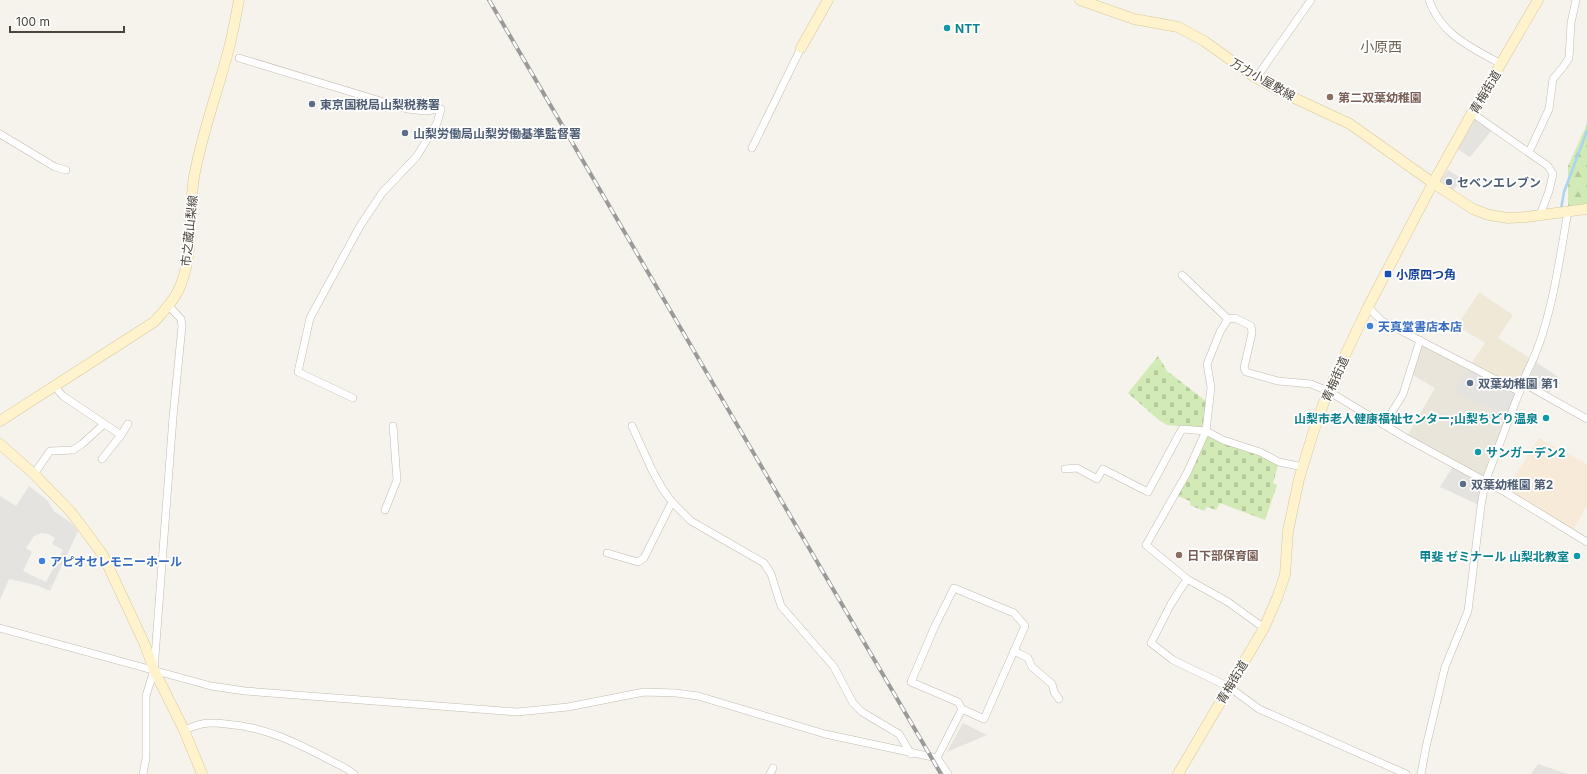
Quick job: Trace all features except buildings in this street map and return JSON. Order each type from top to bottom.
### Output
[{"type":"main road","name":"市之蔵山梨線","points":[[0,421],[154,322],[169,306],[178,291],[185,272],[188,257],[194,178],[211,107],[229,48],[239,0]]},
{"type":"main road","points":[[801,48],[828,0]]},
{"type":"main road","name":"万力小屋敷線","points":[[1080,0],[1134,18],[1178,27],[1204,41],[1256,78],[1292,97],[1350,124],[1466,206],[1488,215],[1508,218],[1587,209]]},
{"type":"main road","name":"青梅街道","points":[[1178,774],[1264,628],[1277,598],[1285,575],[1288,531],[1303,467],[1328,391],[1368,307],[1433,183],[1538,0]]},
{"type":"main road","points":[[0,444],[34,474],[71,512],[103,554],[145,645],[154,670],[184,730],[202,774]]},
{"type":"street","points":[[1256,78],[1311,0]]},
{"type":"street","points":[[1429,0],[1433,14],[1448,32],[1464,43],[1502,64]]},
{"type":"street","points":[[1529,152],[1549,109],[1553,79],[1569,58],[1571,23],[1576,0]]},
{"type":"street","points":[[752,148],[801,48]]},
{"type":"street","points":[[239,58],[407,109],[441,109],[437,123],[417,156],[382,193],[367,213],[310,318],[298,372],[353,398]]},
{"type":"street","points":[[1472,113],[1548,166],[1553,174],[1549,191],[1540,215]]},
{"type":"street","points":[[0,134],[55,167],[66,170]]},
{"type":"street","points":[[1421,774],[1445,667],[1468,612],[1481,506],[1486,482],[1527,372],[1533,360],[1553,293],[1568,211]]},
{"type":"street","points":[[1182,275],[1228,319]]},
{"type":"street","points":[[143,774],[146,758],[146,696],[154,670],[173,416],[182,326],[181,319],[169,306]]},
{"type":"street","points":[[1368,307],[1382,321],[1520,392]]},
{"type":"street","points":[[1264,628],[1228,602],[1187,579],[1146,545],[1187,473],[1206,431],[1211,387],[1207,364],[1220,332],[1228,319],[1234,318],[1251,326],[1252,333],[1244,368],[1246,372],[1278,381],[1312,384],[1328,391],[1587,542]]},
{"type":"street","points":[[1384,425],[1403,394],[1420,340]]},
{"type":"street","points":[[1523,383],[1587,419]]},
{"type":"street","points":[[55,387],[64,396],[121,435]]},
{"type":"street","points":[[34,474],[50,451],[73,450],[104,424]]},
{"type":"street","points":[[102,459],[128,424]]},
{"type":"street","points":[[385,510],[398,480],[393,426]]},
{"type":"street","points":[[632,426],[652,470],[672,502],[691,521],[764,563],[772,574],[781,606],[834,667],[853,703],[862,712],[899,734],[911,754]]},
{"type":"street","points":[[1065,469],[1077,468],[1097,479],[1103,469],[1148,492],[1182,429],[1206,431],[1223,440],[1260,452],[1279,462],[1303,467]]},
{"type":"street","points":[[607,553],[638,562],[644,558],[672,502]]},
{"type":"street","points":[[1187,579],[1171,604],[1151,643],[1173,660],[1229,686],[1259,709],[1406,774]]},
{"type":"street","points":[[954,588],[1014,613],[1025,626],[1014,651],[984,719],[962,709],[958,702],[911,682],[949,595],[954,588]]},
{"type":"street","points":[[0,628],[211,686],[245,691],[517,712],[568,707],[644,692],[676,693],[698,696],[825,734],[911,754],[938,758],[948,774]]},
{"type":"street","points":[[1014,651],[1028,658],[1032,667],[1052,684],[1054,692],[1059,699]]},
{"type":"street","points":[[938,758],[962,709]]},
{"type":"street","points":[[184,730],[201,724],[213,723],[243,725],[258,728],[290,740],[354,774]]},
{"type":"shaded area","points":[[1474,118],[1492,130],[1470,157],[1457,149]]},
{"type":"shaded area","name":"セベンエレブン","points":[[1448,170],[1461,178],[1451,195],[1437,186]]},
{"type":"shaded area","points":[[1479,292],[1513,315],[1498,338],[1533,360],[1520,392],[1469,367],[1485,343],[1457,326]]},
{"type":"shaded area","points":[[1420,340],[1520,392],[1485,482],[1406,438],[1435,388],[1409,373]]},
{"type":"shaded area","points":[[1536,362],[1560,378],[1549,393],[1528,382]]},
{"type":"shaded area","points":[[1469,367],[1520,392],[1510,417],[1469,399],[1455,391]]},
{"type":"shaded area","points":[[1539,438],[1587,464],[1587,506],[1571,534],[1505,492]]},
{"type":"shaded area","name":"双葉幼稚園 第2","points":[[1454,465],[1485,482],[1481,506],[1440,487]]},
{"type":"shaded area","points":[[29,486],[47,500],[54,511],[71,523],[78,531],[50,591],[36,585],[9,579],[0,600],[0,496],[16,506]],"holes":[[[41,533],[49,534],[55,538],[52,544],[63,550],[46,582],[23,571],[32,552],[26,548],[34,536]]]},
{"type":"shaded area","points":[[963,723],[987,735],[947,752]]},
{"type":"shaded area","points":[[1538,764],[1568,774],[1531,774]]},
{"type":"green space","points":[[1587,124],[1587,209],[1568,211],[1568,166]]},
{"type":"green space","points":[[1158,356],[1167,371],[1207,402],[1202,428],[1167,425],[1160,421],[1128,393]]},
{"type":"green space","points":[[1203,434],[1223,440],[1279,462],[1273,483],[1277,485],[1265,520],[1220,503],[1216,510],[1207,507],[1204,511],[1190,505],[1190,501],[1175,495]]},
{"type":"waterway","points":[[1561,209],[1564,192],[1587,131]]},
{"type":"waterway","points":[[1390,423],[1394,415]]},
{"type":"railway","points":[[489,0],[941,774]]},
{"type":"place","name":"NTT","points":[[947,28]]},
{"type":"place","name":"第二双葉幼稚園","points":[[1330,97]]},
{"type":"place","name":"東京国税局山梨税務署","points":[[312,104]]},
{"type":"place","name":"山梨労働局山梨労働基準監督署","points":[[405,133]]},
{"type":"place","name":"セベンエレブン","points":[[1449,182]]},
{"type":"place","name":"小原四つ角","points":[[1388,274]]},
{"type":"place","name":"天真堂書店本店","points":[[1370,326]]},
{"type":"place","name":"双葉幼稚園 第1","points":[[1470,383]]},
{"type":"place","name":"山梨市老人健康福祉センター;山梨ちどり温泉","points":[[1546,418]]},
{"type":"place","name":"サンガーデン2","points":[[1478,452]]},
{"type":"place","name":"双葉幼稚園 第2","points":[[1463,484]]},
{"type":"place","name":"日下部保育園","points":[[1179,555]]},
{"type":"place","name":"甲斐 ゼミナール 山梨北教室","points":[[1577,556]]},
{"type":"place","name":"アピオセレモニーホール","points":[[42,561]]},
{"type":"district","name":"小原西","points":[[1381,46]]}]
